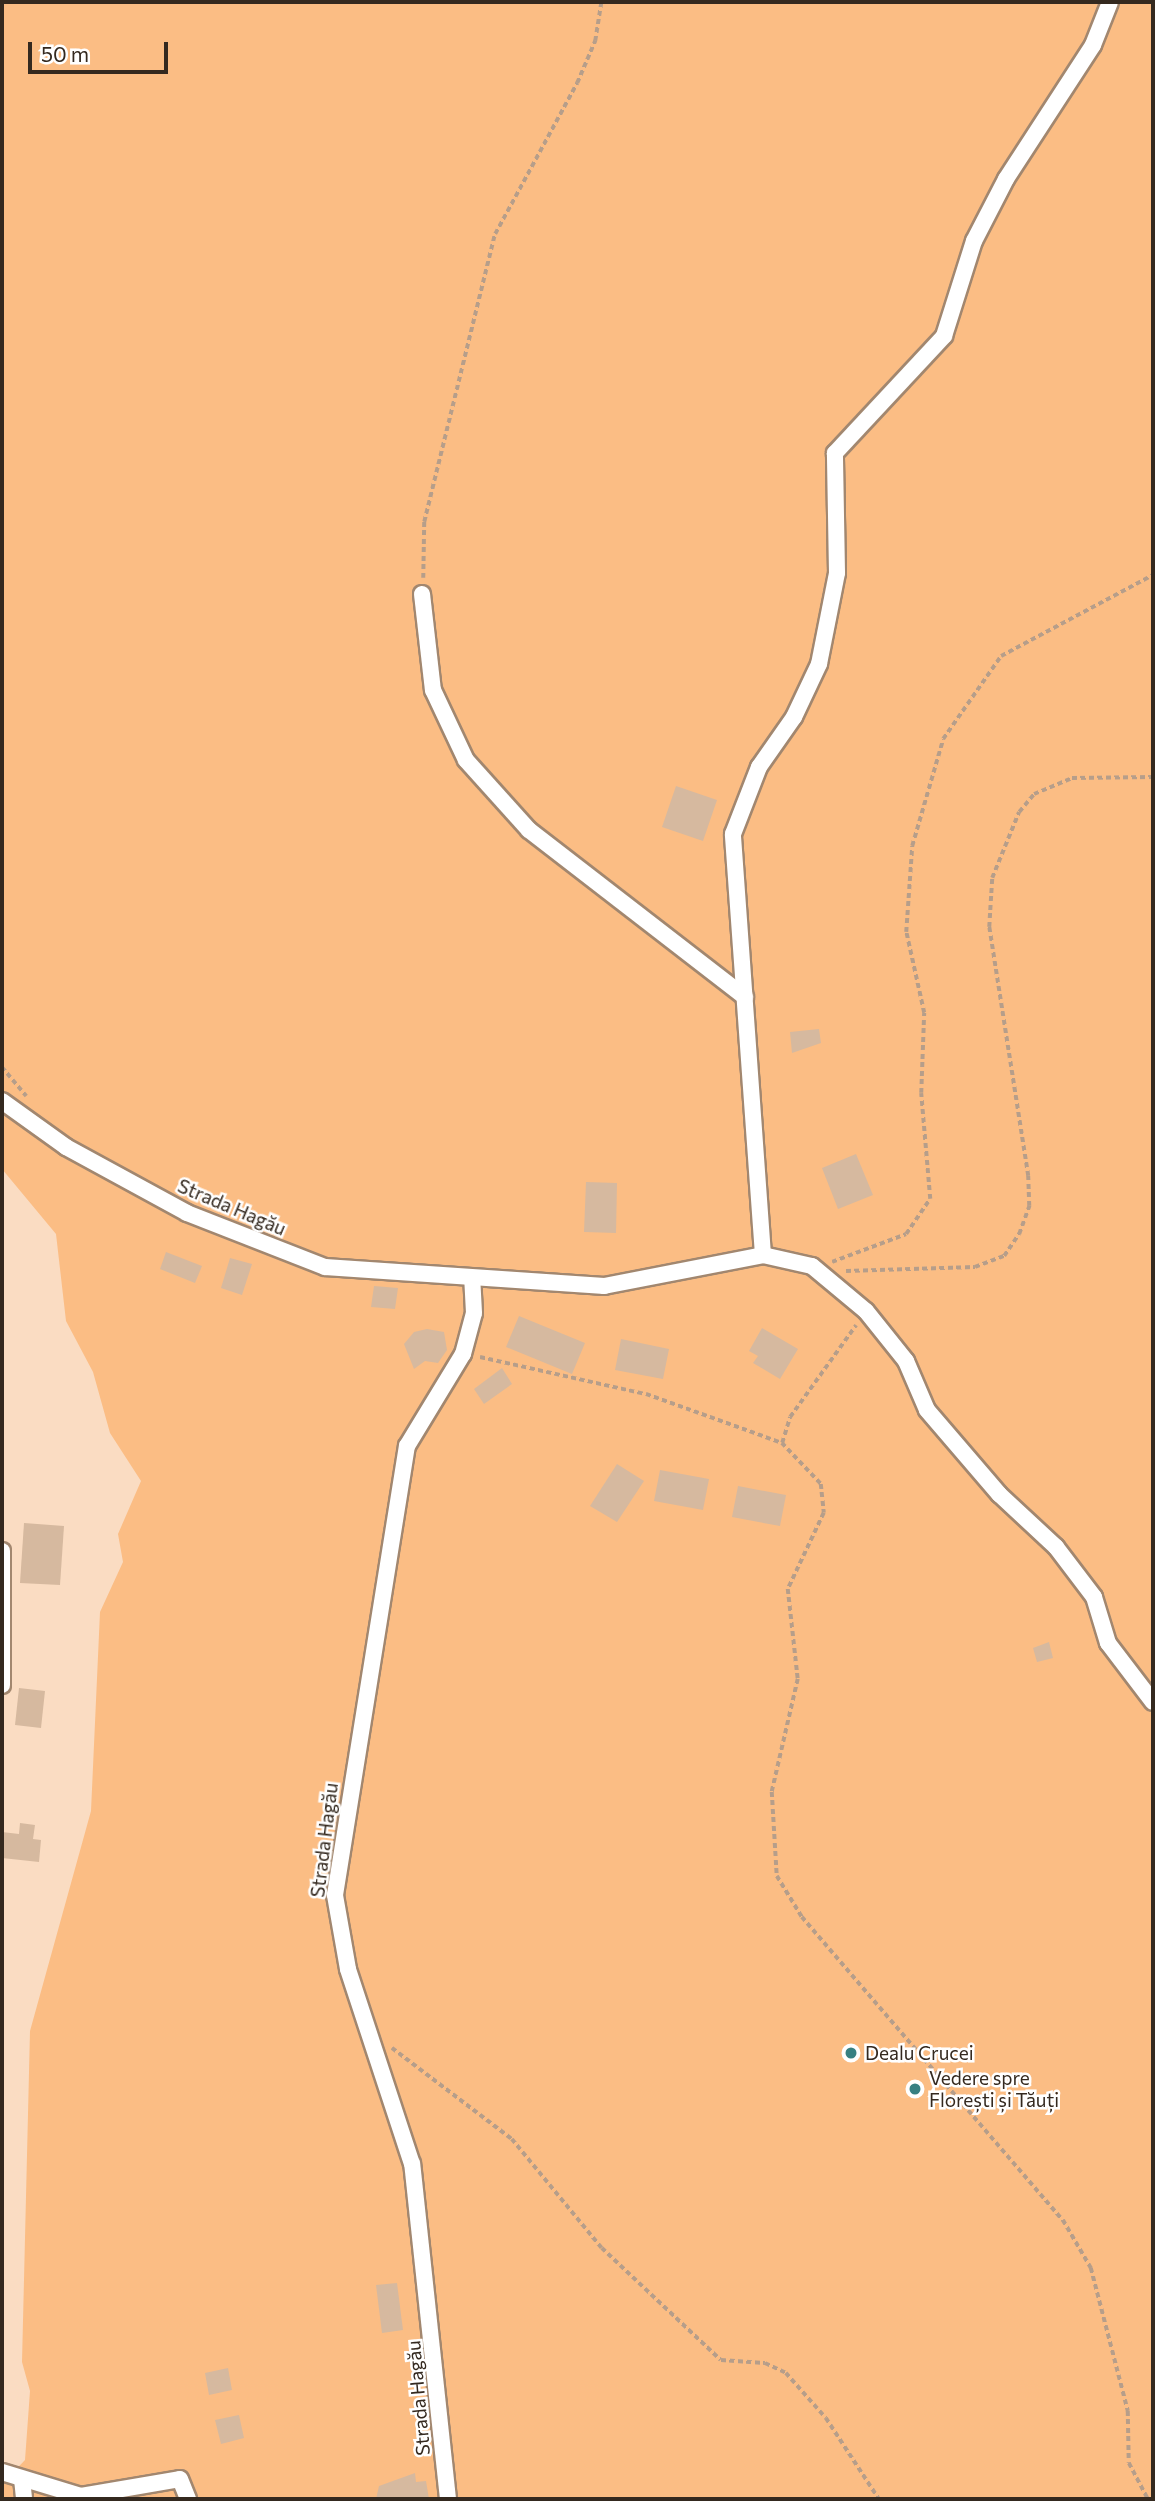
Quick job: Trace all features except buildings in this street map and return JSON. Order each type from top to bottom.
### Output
[{"type":"street","points":[[1110,2],[1093,45],[1006,179],[974,241],[944,336],[835,453],[837,573],[819,664],[794,717],[758,768],[733,834],[763,1255],[813,1266],[866,1311],[906,1361],[927,1410],[1094,1597],[1108,1643],[1153,1702]]},
{"type":"street","points":[[422,594],[433,690],[466,760],[529,830],[745,997]]},
{"type":"street","name":"Strada Hagău","points":[[2,1101],[66,1147],[187,1213],[325,1267],[604,1286],[763,1255]]},
{"type":"street","name":"Strada Hagău","points":[[448,2499],[412,2164],[348,1969],[335,1895],[407,1446],[463,1354],[474,1313],[472,1279]]},
{"type":"street","points":[[2,1552],[2,1685]]},
{"type":"street","points":[[2,2472],[81,2496],[180,2479],[188,2499]]},
{"type":"street","points":[[22,2479],[24,2499]]},
{"type":"path","points":[[422,594],[424,522],[477,292],[495,234],[577,83],[594,41],[601,2]]},
{"type":"path","points":[[813,1266],[835,1261],[906,1234],[930,1199],[921,1093],[924,1013],[906,932],[912,846],[943,739],[1001,656],[1153,576]]},
{"type":"path","points":[[835,1261],[851,1272],[975,1267],[1004,1256],[1019,1234],[1029,1206],[1028,1176],[989,927],[992,878],[1019,812],[1034,794],[1072,778],[1153,777]]},
{"type":"path","points":[[782,1444],[790,1417],[866,1311]]},
{"type":"path","points":[[463,1354],[646,1394],[782,1444],[821,1484],[824,1513],[788,1589],[797,1679],[772,1792],[777,1877],[803,1917],[1070,2232],[1091,2268],[1128,2411],[1129,2463],[1148,2499]]},
{"type":"path","points":[[369,2029],[512,2139],[602,2248],[721,2360],[765,2363],[786,2374],[826,2418],[879,2499]]},
{"type":"shaded area","points":[[2,2],[1153,2],[1153,2499],[2,2499],[2,2484],[25,2460],[30,2391],[22,2362],[30,2031],[91,1811],[100,1612],[123,1562],[118,1534],[141,1481],[110,1433],[93,1372],[66,1321],[56,1234],[2,1169]]},
{"type":"place","name":"Dealu Crucei","points":[[851,2053]]},
{"type":"place","name":"Vedere spre Florești și Tăuți","points":[[915,2089]]}]
